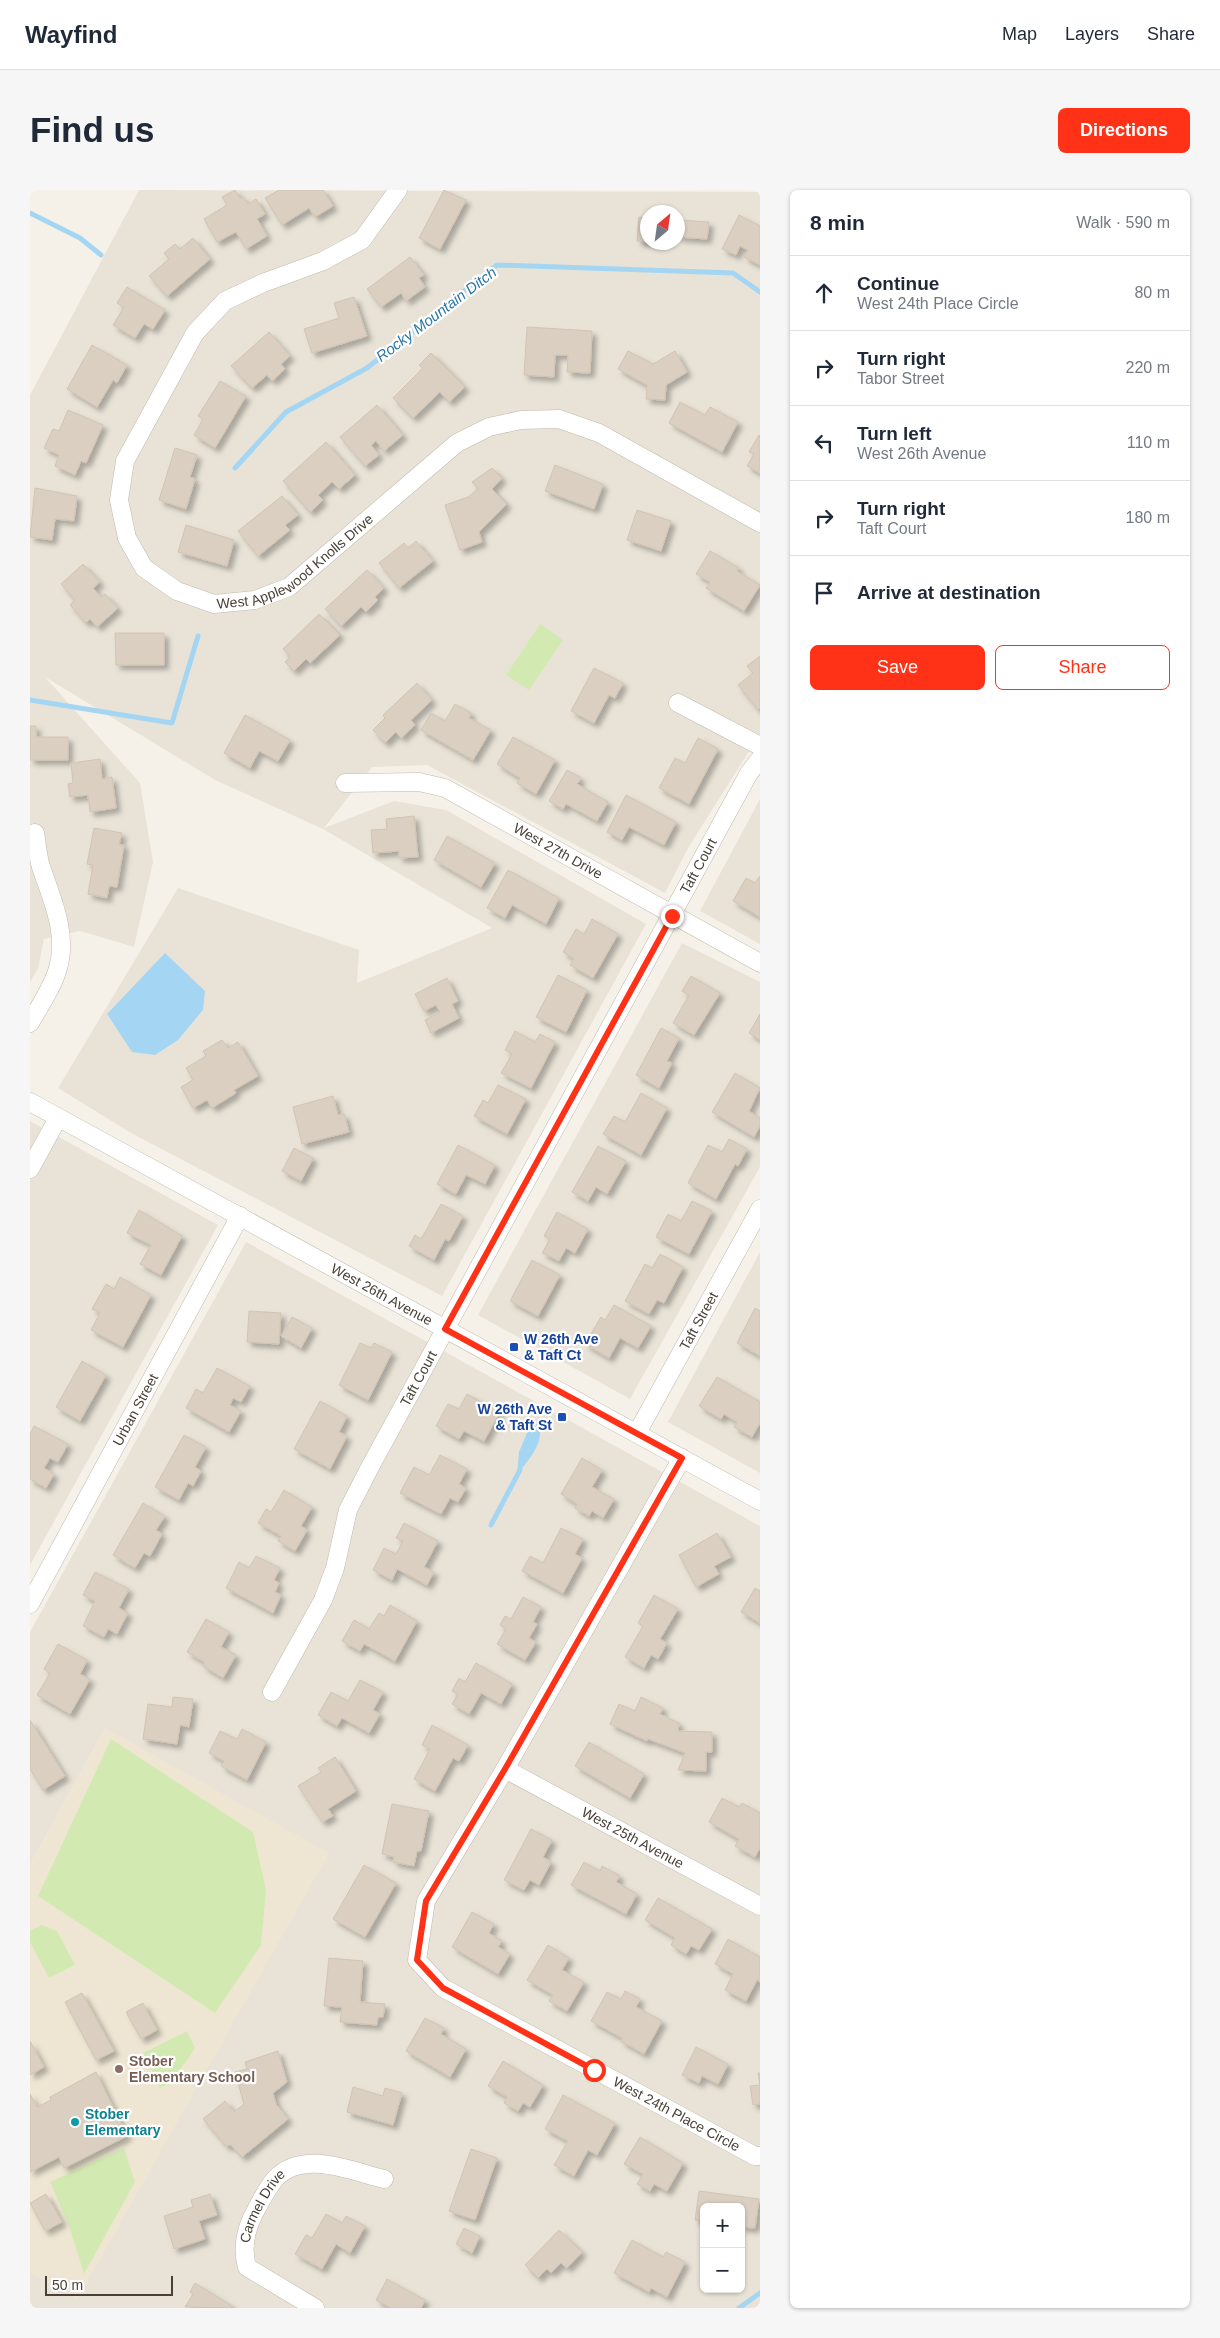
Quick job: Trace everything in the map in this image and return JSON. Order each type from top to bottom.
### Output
[{"type":"street","name":"West Applewood Knolls Drive","points":[[398,190],[362,240],[323,261],[263,283],[225,301],[195,333],[125,461],[119,500],[127,538],[144,568],[177,591],[214,604],[255,600],[290,587],[457,443],[489,427],[521,420],[559,419],[598,433],[760,523]]},
{"type":"street","points":[[678,703],[760,746]]},
{"type":"street","name":"Taft Court","points":[[272,1692],[323,1600],[335,1568],[348,1510],[749,773],[760,759]]},
{"type":"street","name":"West 27th Drive","points":[[345,783],[419,782],[445,788],[672,916],[760,963]]},
{"type":"street","points":[[30,1022],[55,975],[61,953],[56,907],[41,866],[35,833]]},
{"type":"street","name":"West 26th Avenue","points":[[30,1102],[760,1501]]},
{"type":"street","points":[[30,1168],[58,1118]]},
{"type":"street","name":"Taft Street","points":[[637,1433],[760,1210]]},
{"type":"street","name":"Urban Street","points":[[30,1604],[240,1216]]},
{"type":"street","points":[[505,1769],[682,1458]]},
{"type":"street","name":"West 25th Avenue","points":[[505,1769],[760,1906]]},
{"type":"street","name":"West 24th Place Circle","points":[[505,1769],[426,1901],[417,1960],[443,1988],[755,2156],[760,2156]]},
{"type":"street","name":"Carmel Drive","points":[[315,2308],[248,2267],[243,2252],[246,2234],[255,2211],[274,2180],[285,2170],[306,2164],[338,2167],[384,2179]]},
{"type":"shaded area","points":[[139,190],[760,192],[760,734],[688,848],[665,893],[427,765],[372,767],[324,828],[394,801],[446,810],[646,924],[442,1296],[131,1133],[58,1088],[178,888],[359,950],[357,983],[492,928],[323,829],[215,780],[45,677],[140,783],[153,862],[134,947],[80,931],[44,939],[38,969],[30,982],[30,395]]},
{"type":"shaded area","points":[[760,799],[760,944],[700,911]]},
{"type":"shaded area","points":[[682,943],[760,982],[760,1167],[630,1399],[478,1315]]},
{"type":"shaded area","points":[[30,1121],[218,1225],[30,1565]]},
{"type":"shaded area","points":[[246,1242],[760,1526],[760,2308],[30,2308],[30,2272],[78,2298],[105,1728],[30,1865],[30,1632]]},
{"type":"shaded area","points":[[760,1252],[760,1473],[668,1422]]},
{"type":"shaded area","name":"Stober Elementary School","points":[[105,1728],[329,1853],[78,2298],[30,2272],[30,1865]]},
{"type":"green space","points":[[540,624],[563,640],[529,690],[506,675]]},
{"type":"green space","points":[[111,1739],[253,1832],[266,1890],[261,1945],[215,2013],[38,1896]]},
{"type":"green space","points":[[41,1925],[57,1931],[75,1965],[49,1978],[30,1942],[30,1931]]},
{"type":"green space","points":[[187,2031],[195,2048],[171,2083],[160,2088],[143,2053]]},
{"type":"green space","points":[[124,2148],[135,2182],[84,2274],[68,2223],[50,2182]]},
{"type":"water","points":[[165,953],[205,991],[203,1010],[178,1040],[155,1055],[132,1052],[107,1014]]},
{"type":"water","points":[[535,1420],[539,1427],[539,1441],[536,1449],[517,1475],[519,1452],[532,1421]]},
{"type":"building","points":[[235,190],[240,198],[243,197],[248,204],[256,199],[265,214],[257,219],[267,236],[246,249],[236,232],[217,242],[204,219],[227,205],[222,197]]},
{"type":"building","points":[[279,190],[323,190],[333,206],[315,217],[309,208],[282,225],[265,198]]},
{"type":"building","points":[[444,190],[466,200],[440,249],[419,238]]},
{"type":"building","points":[[739,215],[760,226],[760,265],[744,257],[748,250],[740,246],[736,255],[722,249]]},
{"type":"building","points":[[639,217],[640,241],[637,241]]},
{"type":"building","points":[[685,220],[709,222],[707,239],[685,237]]},
{"type":"building","points":[[193,238],[210,259],[167,296],[149,276],[169,259],[164,253],[175,244],[180,249]]},
{"type":"building","points":[[410,257],[424,275],[419,278],[425,287],[406,301],[401,293],[381,307],[367,289]]},
{"type":"building","points":[[127,287],[165,310],[153,329],[144,324],[135,338],[113,325],[124,307],[117,303]]},
{"type":"building","points":[[354,297],[367,336],[312,353],[304,329],[339,318],[334,303]]},
{"type":"building","points":[[527,327],[592,331],[590,373],[567,372],[568,355],[555,355],[554,377],[524,375]]},
{"type":"building","points":[[269,332],[290,356],[281,364],[285,369],[272,381],[267,375],[252,388],[231,366]]},
{"type":"building","points":[[92,345],[127,365],[117,383],[113,380],[97,407],[67,389]]},
{"type":"building","points":[[628,351],[653,364],[675,351],[687,372],[666,385],[665,400],[646,399],[647,385],[618,369]]},
{"type":"building","points":[[431,353],[465,387],[449,402],[440,392],[413,418],[393,398],[423,368],[419,365]]},
{"type":"building","points":[[220,381],[246,396],[215,448],[194,435],[203,419],[198,416]]},
{"type":"building","points":[[680,402],[705,415],[710,407],[738,422],[722,452],[669,423]]},
{"type":"building","points":[[377,405],[403,435],[384,451],[376,441],[371,445],[379,455],[365,466],[340,437]]},
{"type":"building","points":[[68,410],[103,425],[86,463],[81,461],[75,475],[55,466],[59,455],[44,448],[53,429],[59,431]]},
{"type":"building","points":[[759,435],[760,473],[747,466],[754,454],[749,452]]},
{"type":"building","points":[[326,442],[355,475],[339,489],[332,482],[318,495],[323,500],[310,512],[283,481]]},
{"type":"building","points":[[175,448],[197,455],[190,477],[195,479],[186,509],[159,500]]},
{"type":"building","points":[[555,465],[603,484],[594,509],[545,491]]},
{"type":"building","points":[[492,468],[502,478],[492,489],[507,504],[479,532],[482,542],[460,550],[445,505],[468,497],[478,489],[472,482]]},
{"type":"building","points":[[35,488],[77,496],[74,521],[55,519],[52,540],[30,537]]},
{"type":"building","points":[[282,496],[298,515],[285,525],[290,530],[258,556],[238,531]]},
{"type":"building","points":[[637,510],[671,521],[661,551],[627,540]]},
{"type":"building","points":[[186,525],[234,540],[227,566],[178,552]]},
{"type":"building","points":[[416,541],[433,561],[399,588],[379,563],[404,543],[408,548]]},
{"type":"building","points":[[710,551],[739,568],[737,571],[760,585],[744,611],[706,588],[710,582],[696,574]]},
{"type":"building","points":[[83,564],[100,582],[93,588],[101,597],[105,594],[118,608],[97,627],[90,619],[86,623],[70,605],[75,600],[61,584]]},
{"type":"building","points":[[367,570],[384,588],[375,597],[378,600],[366,612],[361,607],[341,626],[325,609]]},
{"type":"building","points":[[319,614],[340,635],[310,663],[306,659],[294,671],[285,662],[290,657],[283,649]]},
{"type":"building","points":[[115,633],[164,633],[164,665],[116,665]]},
{"type":"building","points":[[760,656],[760,708],[758,710],[738,685],[753,673],[747,666]]},
{"type":"building","points":[[594,668],[623,683],[615,698],[609,695],[594,723],[571,711]]},
{"type":"building","points":[[417,683],[432,700],[411,720],[415,725],[401,738],[396,732],[385,743],[373,730],[385,718],[383,715]]},
{"type":"building","points":[[455,704],[471,713],[469,718],[491,730],[473,760],[421,730],[431,713],[445,721]]},
{"type":"building","points":[[245,715],[290,740],[278,761],[259,751],[250,768],[224,753]]},
{"type":"building","points":[[30,726],[36,726],[36,737],[68,737],[68,760],[30,760]]},
{"type":"building","points":[[513,737],[555,760],[536,794],[517,783],[520,778],[497,764]]},
{"type":"building","points":[[698,738],[718,749],[689,804],[659,788],[675,758],[685,763]]},
{"type":"building","points":[[100,759],[102,779],[112,777],[116,808],[90,812],[88,795],[70,797],[68,784],[73,783],[71,763]]},
{"type":"building","points":[[567,770],[581,778],[577,784],[608,802],[597,821],[566,804],[563,809],[549,801]]},
{"type":"building","points":[[626,795],[676,822],[664,845],[629,827],[622,840],[607,832]]},
{"type":"building","points":[[414,816],[418,857],[399,858],[399,851],[373,853],[371,830],[387,829],[386,819]]},
{"type":"building","points":[[94,828],[122,833],[119,844],[124,845],[117,887],[109,886],[107,898],[88,894],[93,865],[87,864]]},
{"type":"building","points":[[447,836],[495,863],[481,887],[434,860]]},
{"type":"building","points":[[508,870],[559,898],[546,924],[512,905],[505,918],[487,908]]},
{"type":"building","points":[[760,876],[760,917],[733,901],[746,878],[755,883]]},
{"type":"building","points":[[592,919],[618,934],[593,978],[570,965],[574,959],[563,952],[576,929],[584,934]]},
{"type":"building","points":[[558,975],[587,990],[566,1032],[536,1017]]},
{"type":"building","points":[[691,976],[720,993],[694,1035],[673,1023],[689,995],[682,991]]},
{"type":"building","points":[[447,978],[458,1001],[452,1004],[459,1018],[431,1033],[425,1020],[440,1012],[436,1005],[424,1011],[415,994]]},
{"type":"building","points":[[760,1014],[760,1040],[749,1033]]},
{"type":"building","points":[[661,1028],[679,1038],[667,1061],[672,1063],[659,1088],[636,1075]]},
{"type":"building","points":[[515,1031],[535,1042],[540,1034],[555,1042],[531,1088],[501,1073],[512,1054],[505,1050]]},
{"type":"building","points":[[222,1040],[228,1048],[238,1042],[258,1076],[234,1090],[236,1093],[212,1108],[207,1100],[193,1108],[181,1087],[193,1080],[186,1068],[206,1056],[203,1051]]},
{"type":"building","points":[[735,1073],[760,1088],[749,1111],[760,1118],[760,1126],[754,1137],[712,1112]]},
{"type":"building","points":[[498,1085],[526,1099],[507,1134],[474,1116],[483,1100],[488,1103]]},
{"type":"building","points":[[641,1093],[667,1108],[641,1155],[603,1134],[614,1116],[625,1122]]},
{"type":"building","points":[[333,1096],[338,1115],[344,1114],[349,1132],[302,1144],[293,1107]]},
{"type":"building","points":[[729,1139],[747,1149],[738,1166],[735,1164],[716,1199],[688,1183],[708,1145],[722,1152]]},
{"type":"building","points":[[458,1145],[495,1165],[485,1184],[466,1175],[456,1194],[437,1184]]},
{"type":"building","points":[[598,1146],[626,1161],[607,1194],[596,1187],[588,1201],[572,1192]]},
{"type":"building","points":[[294,1148],[313,1158],[301,1181],[282,1171]]},
{"type":"building","points":[[692,1201],[712,1211],[689,1254],[656,1237],[668,1214],[681,1221]]},
{"type":"building","points":[[441,1204],[463,1216],[449,1241],[445,1239],[434,1260],[409,1246],[415,1235],[421,1239]]},
{"type":"building","points":[[139,1210],[182,1236],[161,1275],[140,1264],[151,1245],[127,1233]]},
{"type":"building","points":[[557,1212],[588,1229],[575,1253],[566,1248],[559,1261],[542,1253],[550,1239],[544,1236]]},
{"type":"building","points":[[660,1254],[683,1267],[664,1303],[657,1300],[649,1314],[625,1301],[645,1264],[652,1268]]},
{"type":"building","points":[[532,1260],[560,1275],[538,1316],[510,1301]]},
{"type":"building","points":[[120,1277],[151,1295],[123,1347],[91,1330],[100,1313],[92,1309],[106,1284],[114,1289]]},
{"type":"building","points":[[614,1305],[651,1326],[638,1348],[620,1338],[609,1358],[585,1344],[601,1317],[605,1320]]},
{"type":"building","points":[[755,1308],[760,1311],[760,1356],[737,1343]]},
{"type":"building","points":[[249,1311],[281,1313],[279,1344],[247,1342]]},
{"type":"building","points":[[292,1317],[312,1328],[301,1348],[281,1336]]},
{"type":"building","points":[[360,1343],[371,1348],[374,1343],[392,1352],[368,1400],[339,1385]]},
{"type":"building","points":[[82,1361],[106,1375],[80,1421],[56,1407]]},
{"type":"building","points":[[217,1368],[250,1386],[241,1402],[233,1398],[230,1405],[241,1411],[229,1432],[186,1408],[196,1389],[203,1393]]},
{"type":"building","points":[[717,1377],[760,1402],[760,1423],[752,1437],[734,1427],[737,1422],[724,1414],[721,1419],[699,1406]]},
{"type":"building","points":[[467,1394],[500,1412],[484,1441],[464,1431],[459,1439],[436,1426],[448,1404],[459,1409]]},
{"type":"building","points":[[320,1401],[347,1416],[339,1432],[347,1436],[330,1469],[294,1449]]},
{"type":"building","points":[[34,1426],[68,1444],[58,1462],[50,1458],[44,1468],[54,1474],[46,1488],[30,1479],[30,1434]]},
{"type":"building","points":[[184,1435],[206,1447],[195,1467],[201,1471],[193,1486],[188,1483],[179,1500],[155,1487]]},
{"type":"building","points":[[440,1455],[467,1469],[459,1484],[466,1488],[458,1502],[450,1498],[441,1514],[400,1493],[414,1467],[429,1475]]},
{"type":"building","points":[[582,1458],[602,1470],[592,1487],[614,1499],[603,1518],[592,1511],[589,1516],[575,1508],[577,1504],[561,1494]]},
{"type":"building","points":[[284,1490],[312,1507],[301,1526],[307,1530],[295,1551],[278,1541],[281,1536],[258,1523],[266,1509],[271,1512]]},
{"type":"building","points":[[143,1503],[165,1516],[156,1530],[162,1534],[150,1556],[144,1553],[135,1568],[113,1555]]},
{"type":"building","points":[[404,1523],[438,1541],[424,1567],[434,1572],[427,1585],[397,1569],[392,1580],[373,1570],[384,1548],[396,1554],[403,1541],[396,1538]]},
{"type":"building","points":[[561,1528],[583,1539],[575,1554],[582,1558],[563,1593],[522,1571],[530,1556],[543,1563]]},
{"type":"building","points":[[717,1533],[731,1557],[714,1566],[719,1574],[696,1587],[679,1555]]},
{"type":"building","points":[[256,1556],[280,1568],[274,1580],[279,1583],[275,1592],[281,1595],[273,1613],[226,1588],[239,1562],[249,1568]]},
{"type":"building","points":[[95,1572],[129,1589],[119,1608],[128,1613],[117,1634],[108,1629],[104,1637],[83,1626],[95,1601],[83,1595]]},
{"type":"building","points":[[755,1588],[760,1591],[760,1623],[741,1612]]},
{"type":"building","points":[[654,1595],[678,1609],[660,1639],[667,1643],[658,1659],[651,1655],[644,1668],[625,1657],[643,1626],[638,1623]]},
{"type":"building","points":[[523,1597],[541,1607],[533,1622],[537,1624],[529,1638],[536,1642],[525,1660],[497,1644],[506,1629],[500,1625],[505,1616],[511,1619]]},
{"type":"building","points":[[390,1605],[417,1621],[395,1661],[364,1644],[360,1651],[342,1641],[354,1620],[369,1629],[379,1613],[384,1616]]},
{"type":"building","points":[[206,1619],[229,1632],[221,1647],[236,1655],[223,1678],[203,1666],[204,1662],[187,1652]]},
{"type":"building","points":[[58,1644],[87,1660],[80,1674],[90,1679],[70,1714],[37,1695],[50,1673],[44,1669]]},
{"type":"building","points":[[476,1663],[512,1684],[501,1704],[481,1693],[469,1714],[452,1704],[458,1694],[452,1691],[459,1678],[465,1682]]},
{"type":"building","points":[[360,1680],[383,1692],[373,1710],[380,1714],[369,1733],[342,1718],[337,1726],[318,1715],[331,1692],[348,1701]]},
{"type":"building","points":[[173,1697],[193,1699],[189,1727],[180,1725],[177,1744],[143,1739],[148,1704],[172,1707]]},
{"type":"building","points":[[641,1697],[663,1708],[660,1714],[679,1723],[678,1731],[712,1732],[712,1752],[706,1752],[706,1771],[678,1770],[685,1753],[648,1739],[647,1741],[610,1724],[619,1704],[635,1711]]},
{"type":"building","points":[[30,1720],[65,1776],[43,1790],[30,1769]]},
{"type":"building","points":[[432,1725],[468,1745],[459,1761],[453,1758],[435,1791],[414,1779],[430,1749],[422,1745]]},
{"type":"building","points":[[242,1729],[266,1742],[247,1780],[221,1766],[224,1761],[209,1753],[220,1731],[237,1739]]},
{"type":"building","points":[[589,1742],[644,1774],[630,1798],[575,1766]]},
{"type":"building","points":[[335,1757],[356,1791],[328,1809],[333,1816],[322,1822],[298,1786],[321,1772],[318,1768]]},
{"type":"building","points":[[722,1798],[739,1807],[742,1803],[760,1813],[760,1848],[755,1857],[735,1846],[739,1839],[709,1822]]},
{"type":"building","points":[[392,1804],[429,1811],[421,1851],[417,1851],[414,1866],[393,1862],[394,1857],[382,1854]]},
{"type":"building","points":[[531,1829],[552,1840],[543,1857],[551,1862],[539,1885],[530,1880],[524,1890],[504,1880]]},
{"type":"building","points":[[584,1862],[600,1871],[602,1866],[620,1876],[616,1882],[637,1894],[626,1914],[571,1885]]},
{"type":"building","points":[[364,1865],[396,1883],[365,1937],[333,1919]]},
{"type":"building","points":[[658,1898],[712,1929],[699,1950],[691,1946],[686,1954],[671,1945],[675,1938],[645,1920]]},
{"type":"building","points":[[472,1912],[494,1924],[489,1933],[502,1941],[498,1947],[510,1954],[498,1974],[452,1947]]},
{"type":"building","points":[[728,1939],[760,1957],[760,1982],[757,1980],[746,2001],[725,1990],[733,1974],[715,1964]]},
{"type":"building","points":[[548,1945],[569,1958],[562,1970],[584,1982],[567,2011],[549,2001],[553,1995],[527,1980]]},
{"type":"building","points":[[329,1958],[363,1961],[360,2002],[385,2004],[383,2017],[378,2017],[377,2025],[340,2022],[342,2007],[324,2006]]},
{"type":"building","points":[[625,1991],[640,1999],[636,2007],[662,2021],[644,2054],[621,2041],[622,2038],[591,2021],[607,1992],[621,1999]]},
{"type":"building","points":[[82,1993],[114,2051],[96,2060],[65,2002]]},
{"type":"building","points":[[143,2003],[157,2030],[141,2039],[126,2012]]},
{"type":"building","points":[[425,2018],[444,2028],[441,2034],[466,2049],[450,2077],[406,2051]]},
{"type":"building","points":[[30,2041],[44,2067],[30,2075]]},
{"type":"building","points":[[696,2047],[728,2064],[718,2084],[702,2076],[699,2083],[682,2075]]},
{"type":"building","points":[[278,2051],[287,2082],[273,2093],[276,2104],[288,2119],[242,2157],[231,2145],[226,2146],[203,2119],[225,2101],[234,2112],[244,2104],[235,2072],[247,2069],[245,2062]]},
{"type":"building","points":[[503,2061],[543,2085],[530,2107],[523,2103],[518,2111],[504,2103],[507,2097],[488,2086]]},
{"type":"building","name":"Stober Elementary","points":[[96,2072],[127,2136],[64,2168],[59,2157],[30,2172],[30,2094],[37,2107],[51,2100],[50,2097]]},
{"type":"building","points":[[760,2085],[760,2104],[753,2105],[750,2086]]},
{"type":"building","points":[[353,2087],[383,2096],[385,2088],[402,2093],[393,2125],[347,2112]]},
{"type":"building","points":[[563,2095],[615,2123],[597,2155],[588,2150],[574,2176],[554,2165],[568,2141],[545,2129]]},
{"type":"building","points":[[640,2137],[683,2163],[667,2191],[654,2184],[650,2191],[637,2184],[643,2174],[624,2164]]},
{"type":"building","points":[[471,2149],[497,2158],[475,2220],[449,2211]]},
{"type":"building","points":[[699,2191],[759,2199],[755,2228],[745,2227],[745,2203],[700,2203],[700,2221],[695,2220]]},
{"type":"building","points":[[46,2194],[62,2222],[45,2231],[30,2203]]},
{"type":"building","points":[[210,2194],[217,2215],[199,2221],[205,2239],[174,2249],[164,2216],[193,2207],[191,2200]]},
{"type":"building","points":[[326,2214],[342,2223],[346,2216],[365,2226],[350,2253],[336,2244],[322,2269],[295,2254],[306,2235],[312,2238]]},
{"type":"building","points":[[464,2228],[480,2236],[472,2253],[456,2244]]},
{"type":"building","points":[[559,2230],[582,2252],[567,2268],[561,2263],[551,2273],[547,2269],[538,2278],[525,2265]]},
{"type":"building","points":[[632,2240],[663,2257],[666,2252],[685,2262],[667,2297],[651,2288],[649,2292],[614,2273]]},
{"type":"building","points":[[387,2279],[425,2300],[421,2308],[391,2308],[376,2300]]},
{"type":"building","points":[[195,2283],[235,2308],[185,2307],[193,2294],[190,2292]]},
{"type":"waterway","points":[[30,213],[80,238],[101,255]]},
{"type":"waterway","name":"Rocky Mountain Ditch","points":[[235,468],[286,412],[367,368],[497,265],[733,273],[760,292]]},
{"type":"waterway","name":"Rocky Mountain Ditch","points":[[30,700],[172,723],[198,636]]},
{"type":"waterway","points":[[491,1525],[520,1470]]},
{"type":"waterway","points":[[739,2308],[760,2293]]},
{"type":"place","name":"W 26th Ave & Taft Ct","points":[[514,1347]]},
{"type":"place","name":"W 26th Ave & Taft St","points":[[562,1417]]},
{"type":"place","name":"Stober Elementary School","points":[[119,2069]]},
{"type":"place","name":"Stober Elementary","points":[[75,2122]]},
{"type":"route","points":[[594,2070],[443,1988],[417,1960],[426,1901],[505,1769],[682,1458],[445,1329],[672,916]]}]
